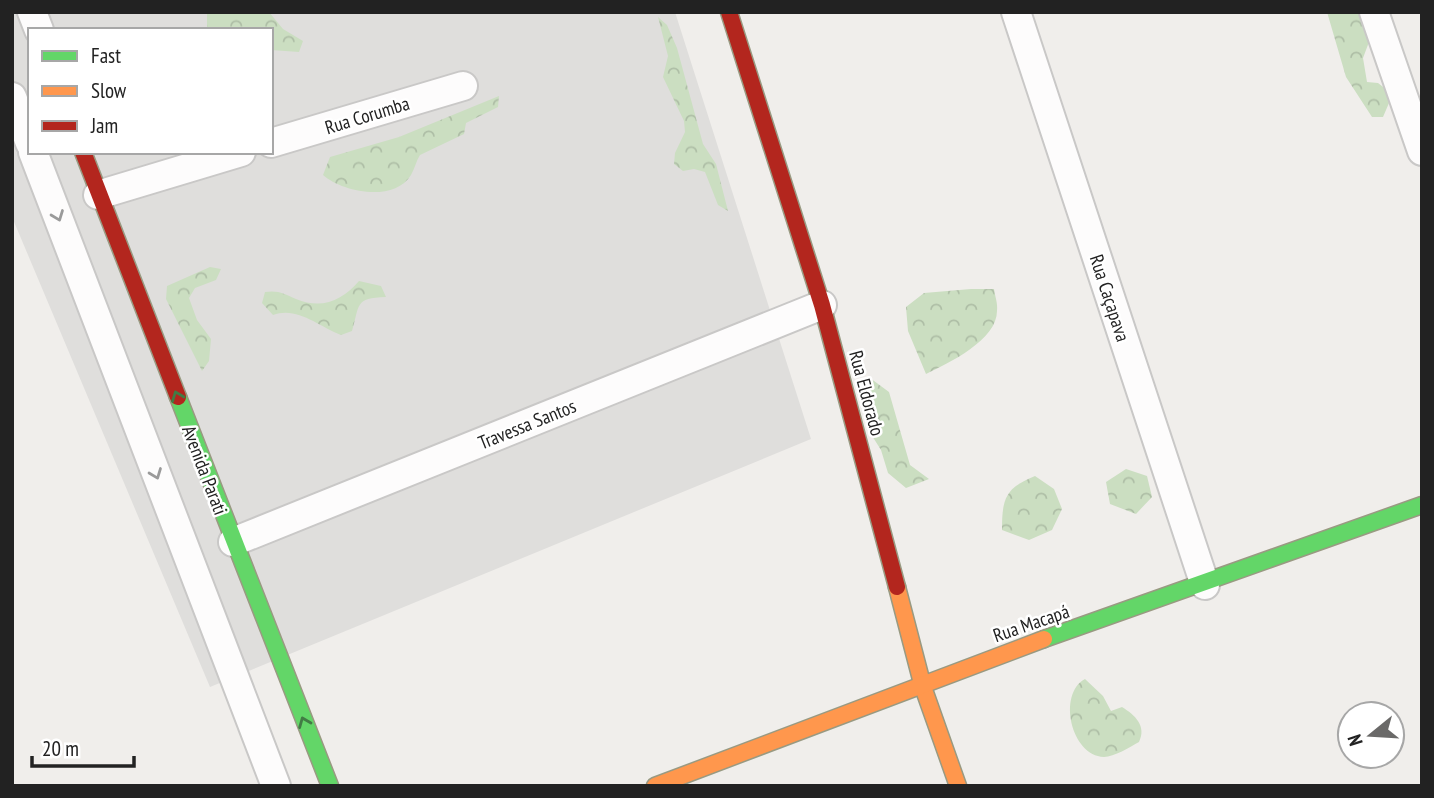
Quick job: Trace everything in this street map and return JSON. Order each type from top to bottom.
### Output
[{"type":"street","name":"Rua Eldorado","points":[[729,12],[822,305],[923,687],[958,786]]},
{"type":"street","name":"Rua Caçapava","points":[[1016,12],[1205,584]]},
{"type":"street","points":[[1374,12],[1422,151]]},
{"type":"street","name":"Rua Corumba","points":[[273,142],[463,86]]},
{"type":"street","points":[[12,97],[28,138]]},
{"type":"street","points":[[34,154],[276,786]]},
{"type":"street","name":"Avenida Parati","points":[[84,154],[330,786]]},
{"type":"street","points":[[98,195],[234,154]]},
{"type":"street","name":"Travessa Santos","points":[[233,542],[822,305]]},
{"type":"street","name":"Rua Macapá","points":[[655,786],[923,687],[992,658],[1422,505]]},
{"type":"shaded area","points":[[12,12],[675,12],[811,439],[210,687],[12,217]]},
{"type":"green space","points":[[207,12],[269,12],[283,29],[303,41],[299,52],[273,50],[273,28],[207,28]]},
{"type":"green space","points":[[1327,12],[1367,12],[1369,42],[1363,58],[1367,82],[1378,83],[1387,90],[1389,103],[1383,117],[1372,117],[1346,77]]},
{"type":"green space","points":[[658,17],[667,25],[677,48],[703,144],[716,164],[728,211],[718,205],[705,172],[694,169],[683,171],[674,164],[675,153],[685,132],[684,121],[663,77],[668,56]]},
{"type":"green space","points":[[499,96],[498,107],[466,123],[464,134],[420,155],[411,175],[403,184],[393,189],[381,192],[355,190],[323,175],[330,157],[399,137]]},
{"type":"green space","points":[[210,267],[221,269],[216,280],[195,288],[189,298],[197,320],[211,339],[209,361],[202,371],[166,299],[167,286]]},
{"type":"green space","points":[[359,281],[381,286],[386,297],[363,301],[352,331],[341,335],[299,315],[273,315],[262,303],[265,292],[270,292],[315,304],[323,303],[339,298]]},
{"type":"green space","points":[[994,289],[997,308],[995,322],[981,341],[947,364],[926,374],[908,331],[906,307],[924,293]]},
{"type":"green space","points":[[870,378],[889,392],[910,465],[929,479],[906,488],[888,473],[881,450],[869,431],[866,408]]},
{"type":"green space","points":[[1126,469],[1147,476],[1152,497],[1136,514],[1110,504],[1106,482]]},
{"type":"green space","points":[[1035,476],[1054,489],[1062,509],[1052,530],[1029,540],[1002,530],[1003,510],[1011,490]]},
{"type":"green space","points":[[1085,679],[1103,696],[1111,711],[1122,707],[1135,717],[1142,731],[1139,742],[1108,757],[1093,754],[1083,746],[1076,736],[1070,710],[1076,687]]},
{"type":"traffic: fast","points":[[178,397],[330,786]]},
{"type":"traffic: fast","points":[[1044,639],[1422,505]]},
{"type":"traffic: slow","points":[[897,587],[923,687],[958,786]]},
{"type":"traffic: slow","points":[[655,786],[1044,639]]},
{"type":"traffic: jam","points":[[729,12],[822,305],[897,587]]},
{"type":"traffic: jam","points":[[84,154],[178,397]]}]
